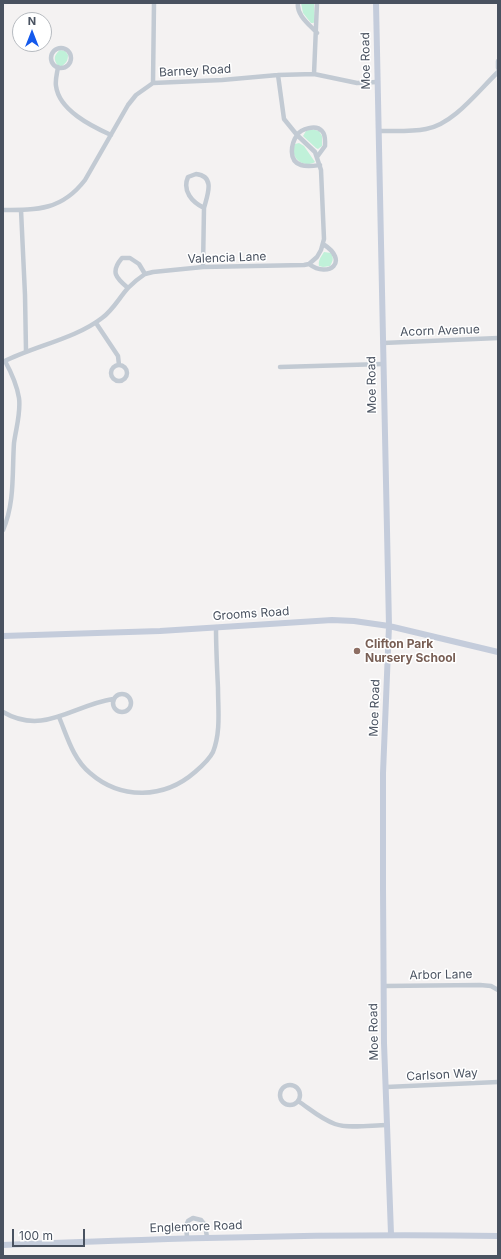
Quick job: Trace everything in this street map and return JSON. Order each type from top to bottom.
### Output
[{"type":"street","points":[[153,83],[154,3]]},
{"type":"street","points":[[298,3],[297,7],[301,16],[317,33]]},
{"type":"street","points":[[314,74],[317,33],[317,3]]},
{"type":"street","name":"Moe Road","points":[[376,3],[389,626],[383,773],[384,986],[391,1234]]},
{"type":"street","points":[[57,49],[65,49],[71,55],[71,60],[66,67],[58,67],[52,61],[52,56],[57,49]]},
{"type":"street","points":[[498,62],[498,68]]},
{"type":"street","points":[[58,67],[56,87],[60,99],[82,120],[111,135]]},
{"type":"street","points":[[379,131],[426,129],[441,124],[461,108],[498,72]]},
{"type":"street","name":"Barney Road","points":[[3,210],[43,208],[58,204],[76,191],[85,180],[128,105],[136,96],[153,83],[314,74],[356,83],[377,82]]},
{"type":"street","points":[[278,75],[284,119],[297,135],[315,152],[321,170],[324,239],[317,257],[309,264]]},
{"type":"street","points":[[317,157],[325,146],[325,139],[321,130],[316,128],[308,128],[297,135],[292,149],[293,159],[301,165],[320,165]]},
{"type":"street","points":[[203,268],[204,208],[208,189],[207,179],[202,174],[188,177],[186,182],[186,190],[188,194],[195,203],[204,208]]},
{"type":"street","points":[[21,210],[26,351]]},
{"type":"street","name":"Valencia Lane","points":[[145,274],[203,268],[309,264],[318,269],[326,270],[332,268],[336,261],[334,252],[323,244]]},
{"type":"street","points":[[3,530],[7,521],[11,503],[13,462],[19,406],[17,387],[4,361],[82,330],[96,323],[110,311],[128,288],[145,274],[139,264],[130,258],[122,258],[117,264],[115,273],[117,278],[128,288]]},
{"type":"street","points":[[96,323],[118,356],[119,365]]},
{"type":"street","name":"Acorn Avenue","points":[[383,343],[498,338]]},
{"type":"street","points":[[280,367],[383,364]]},
{"type":"street","name":"Grooms Road","points":[[3,636],[216,628],[332,620],[354,621],[389,626],[498,652]]},
{"type":"street","points":[[59,717],[76,758],[89,772],[108,785],[130,792],[143,793],[155,792],[180,784],[206,762],[212,752],[217,737],[216,628]]},
{"type":"street","points":[[3,712],[12,718],[28,722],[43,721],[59,717],[98,702],[113,699],[119,693],[125,694],[130,698],[130,706],[124,712],[118,711],[112,705],[113,699]]},
{"type":"street","name":"Arbor Lane","points":[[384,986],[480,985],[491,986],[498,990]]},
{"type":"street","name":"Carlson Way","points":[[386,1087],[498,1082]]},
{"type":"street","points":[[288,1086],[296,1088],[300,1095],[298,1101],[290,1105],[284,1103],[281,1098],[282,1089],[288,1086]]},
{"type":"street","points":[[298,1101],[323,1118],[336,1124],[346,1126],[387,1125]]},
{"type":"street","points":[[187,1237],[186,1226],[188,1221],[193,1218],[201,1220],[206,1225],[207,1237]]},
{"type":"street","points":[[391,1234],[498,1236]]},
{"type":"street","name":"Englemore Road","points":[[3,1245],[187,1237],[391,1234]]},
{"type":"green space","points":[[301,3],[314,3],[315,22],[311,23],[303,13]]},
{"type":"green space","points":[[60,50],[65,51],[68,55],[68,59],[61,67],[58,66],[55,61],[55,55]]},
{"type":"green space","points":[[311,129],[319,131],[322,136],[322,146],[318,149],[303,136],[306,131]]},
{"type":"green space","points":[[299,143],[304,146],[315,162],[306,164],[298,160],[294,153],[294,149],[295,144]]},
{"type":"green space","points":[[324,252],[331,253],[333,256],[330,266],[319,266],[319,260]]},
{"type":"place","name":"Clifton Park Nursery School","points":[[357,651]]}]
